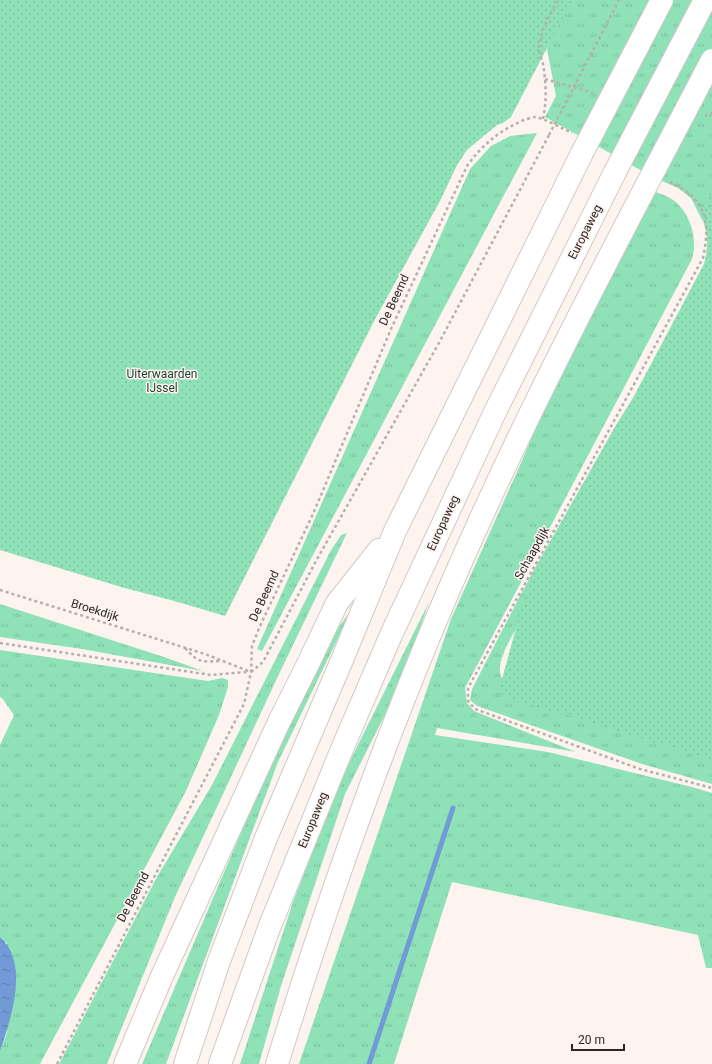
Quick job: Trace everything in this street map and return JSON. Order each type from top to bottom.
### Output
[{"type":"highway","points":[[185,1064],[219,961],[266,838],[395,531],[580,144],[662,0]]},
{"type":"highway","name":"Europaweg","points":[[220,1064],[269,928],[342,749],[391,636],[495,412],[615,172],[705,0]]},
{"type":"highway","points":[[279,1060],[332,895],[388,737],[466,551],[515,444],[566,339],[712,60]]},
{"type":"highway","points":[[125,1064],[162,976],[279,722],[337,604],[395,531]]},
{"type":"path","points":[[558,0],[543,29],[539,50],[543,62],[545,79],[546,106],[543,119],[580,144]]},
{"type":"path","points":[[0,643],[211,675],[251,672],[263,662],[316,560],[440,341],[619,0]]},
{"type":"path","name":"De Beemd","points":[[57,1064],[244,704],[251,672],[252,646],[262,621],[313,514],[391,328],[467,166],[484,145],[508,126],[535,117],[543,119]]},
{"type":"path","name":"Schaapdijk","points":[[667,180],[681,187],[697,200],[705,216],[707,239],[703,258],[468,688],[468,701],[475,709],[640,769],[712,788]]},
{"type":"path","name":"Broekdijk","points":[[0,590],[222,660],[251,672]]},
{"type":"path","points":[[184,648],[202,662],[222,660]]},
{"type":"green space","name":"Uiterwaarden IJssel","points":[[0,0],[572,0],[511,117],[503,123],[497,125],[467,150],[457,165],[440,201],[373,323],[225,616],[121,587],[0,550]]},
{"type":"green space","points":[[566,0],[712,0],[712,203],[702,220],[691,198],[678,188],[653,177],[545,117],[556,96],[547,49],[549,31]]},
{"type":"green space","points":[[537,133],[262,651],[257,649],[470,169],[491,146],[510,136]]},
{"type":"green space","points":[[647,188],[670,198],[681,207],[685,213],[693,233],[694,248],[692,259],[465,688],[467,703],[474,711],[576,752],[437,728],[435,735],[548,752],[712,793],[712,968],[706,968],[698,935],[452,882],[394,1064],[299,1064],[451,619],[630,220]]},
{"type":"green space","points":[[712,193],[712,759],[578,718],[525,704],[510,699],[500,693],[502,679],[530,577],[616,425],[633,398],[704,264],[707,251],[707,239],[701,215]]},
{"type":"green space","points":[[558,528],[563,543],[506,647],[500,666],[503,680],[506,684],[712,749],[712,784],[642,764],[477,706],[470,700],[472,689],[522,592]]},
{"type":"green space","points":[[347,533],[279,674],[175,897],[107,1064],[59,1064],[157,877],[212,785],[330,552],[341,535]]},
{"type":"green space","points":[[429,602],[400,685],[345,794],[281,986],[259,1064],[240,1064],[293,902],[341,779]]},
{"type":"green space","points":[[0,604],[203,671],[82,649],[0,637]]},
{"type":"green space","points":[[353,607],[278,762],[166,1064],[142,1064],[282,737],[323,650]]},
{"type":"green space","points":[[0,650],[208,681],[222,678],[228,680],[228,687],[219,715],[186,791],[40,1064],[0,1064],[0,1051],[7,1032],[7,943],[0,937],[0,745],[14,715],[0,697]]},
{"type":"water","points":[[0,937],[9,948],[14,961],[16,976],[13,1008],[0,1051]]},
{"type":"waterway","points":[[369,1064],[453,808]]}]
